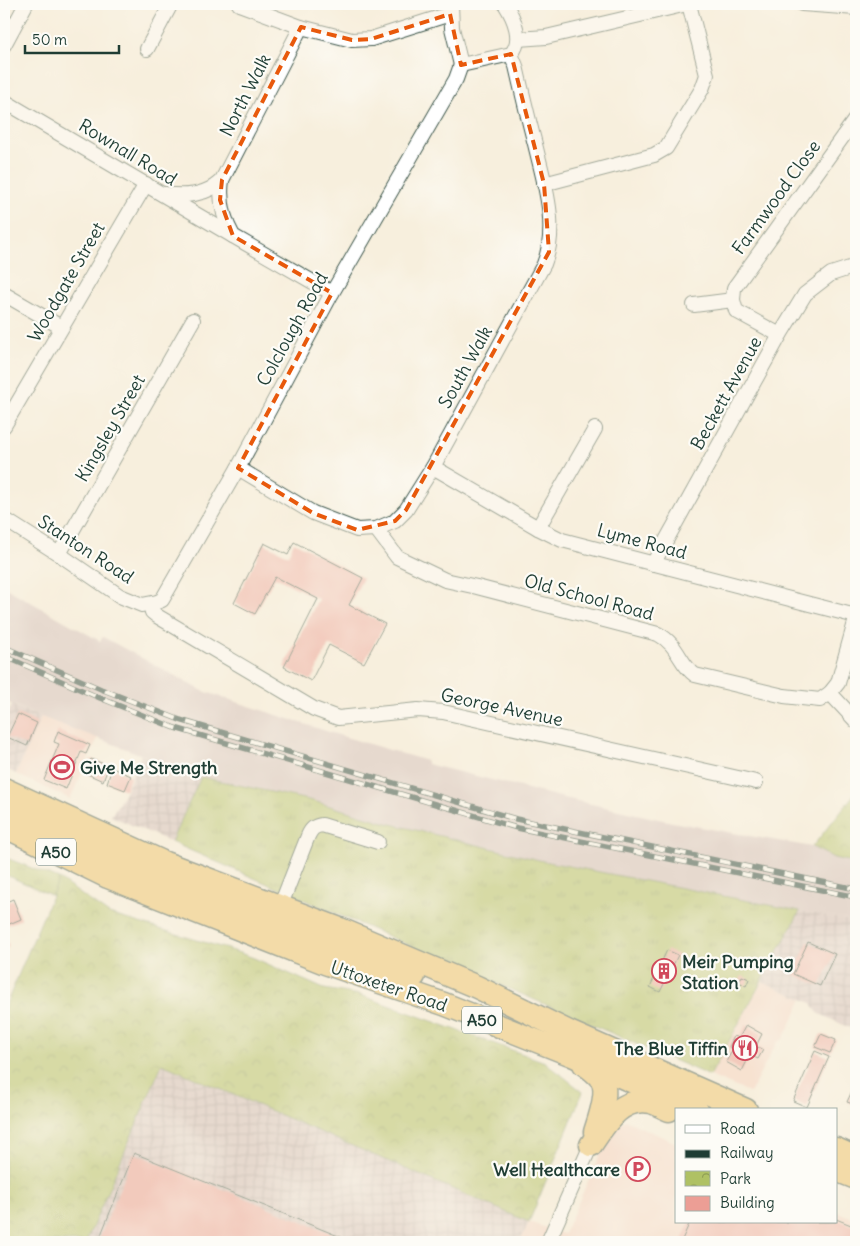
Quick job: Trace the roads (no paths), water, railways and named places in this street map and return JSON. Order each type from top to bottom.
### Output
[{"type":"highway","points":[[4,788],[165,863],[340,928],[478,987],[569,1032]]},
{"type":"highway","name":"A50","points":[[4,807],[127,867],[269,923],[569,1032],[741,1108]]},
{"type":"highway","name":"A50","points":[[4,826],[108,877]]},
{"type":"highway","points":[[4,842],[68,866],[108,877]]},
{"type":"highway","name":"Uttoxeter Road","points":[[108,877],[324,963],[444,1004],[572,1055],[692,1108]]},
{"type":"highway","points":[[572,1055],[594,1071],[602,1081],[604,1090],[602,1113],[591,1145]]},
{"type":"highway","points":[[591,1145],[609,1119],[622,1107],[635,1102],[651,1102],[675,1113]]},
{"type":"highway","points":[[838,1150],[856,1158]]},
{"type":"highway","points":[[838,1171],[856,1178]]},
{"type":"street","points":[[4,45],[26,4]]},
{"type":"street","points":[[147,49],[171,4]]},
{"type":"street","points":[[238,4],[301,28],[352,40],[371,39],[450,9],[461,64],[511,54],[517,46],[518,39],[513,17],[505,4]]},
{"type":"street","points":[[518,39],[546,37],[688,4],[707,75],[702,89],[666,148],[654,155],[544,184]]},
{"type":"street","points":[[802,4],[856,8]]},
{"type":"street","name":"North Walk","points":[[233,236],[227,225],[220,200],[222,180],[301,28]]},
{"type":"street","name":"South Walk","points":[[238,468],[313,513],[357,530],[376,529],[395,521],[406,510],[433,467],[549,252],[550,226],[544,184],[516,66],[511,54]]},
{"type":"street","name":"Colclough Road","points":[[150,604],[162,600],[166,594],[238,468],[332,293],[456,79],[461,64]]},
{"type":"street","name":"Rownall Road","points":[[4,101],[233,236]]},
{"type":"street","name":"Farmwood Close","points":[[734,300],[734,288],[856,120]]},
{"type":"street","points":[[162,194],[174,196],[197,194],[216,187],[222,180]]},
{"type":"street","name":"Woodgate Street","points":[[4,426],[146,184]]},
{"type":"street","points":[[233,236],[332,293]]},
{"type":"street","name":"Beckett Avenue","points":[[653,564],[780,334],[805,294],[831,274],[856,266]]},
{"type":"street","points":[[4,294],[61,327]]},
{"type":"street","points":[[694,305],[734,300],[736,312],[780,334]]},
{"type":"street","name":"Kingsley Street","points":[[59,554],[193,320]]},
{"type":"street","points":[[538,528],[595,429]]},
{"type":"street","name":"Lyme Road","points":[[433,467],[562,540],[856,618]]},
{"type":"street","name":"Stanton Road","points":[[4,519],[120,596],[142,604],[150,604]]},
{"type":"street","name":"Old School Road","points":[[376,529],[397,557],[445,580],[658,634],[667,638],[689,671],[695,676],[784,696],[820,700],[830,694]]},
{"type":"street","name":"George Avenue","points":[[150,604],[152,612],[157,616],[314,709],[338,718],[418,710],[443,712],[756,782]]},
{"type":"street","points":[[856,618],[838,683],[830,694],[856,721]]},
{"type":"street","points":[[288,910],[311,829],[322,825],[378,842]]},
{"type":"street","points":[[548,1242],[591,1145]]},
{"type":"railway","points":[[4,647],[101,689],[180,720],[516,819],[856,889]]},
{"type":"railway","points":[[4,656],[175,728],[517,828],[856,897]]},
{"type":"place","name":"Give Me Strength","points":[[62,767]]},
{"type":"place","name":"Meir Pumping Station","points":[[664,971]]},
{"type":"place","name":"The Blue Tiffin","points":[[745,1048]]},
{"type":"place","name":"Well Healthcare","points":[[638,1169]]}]
